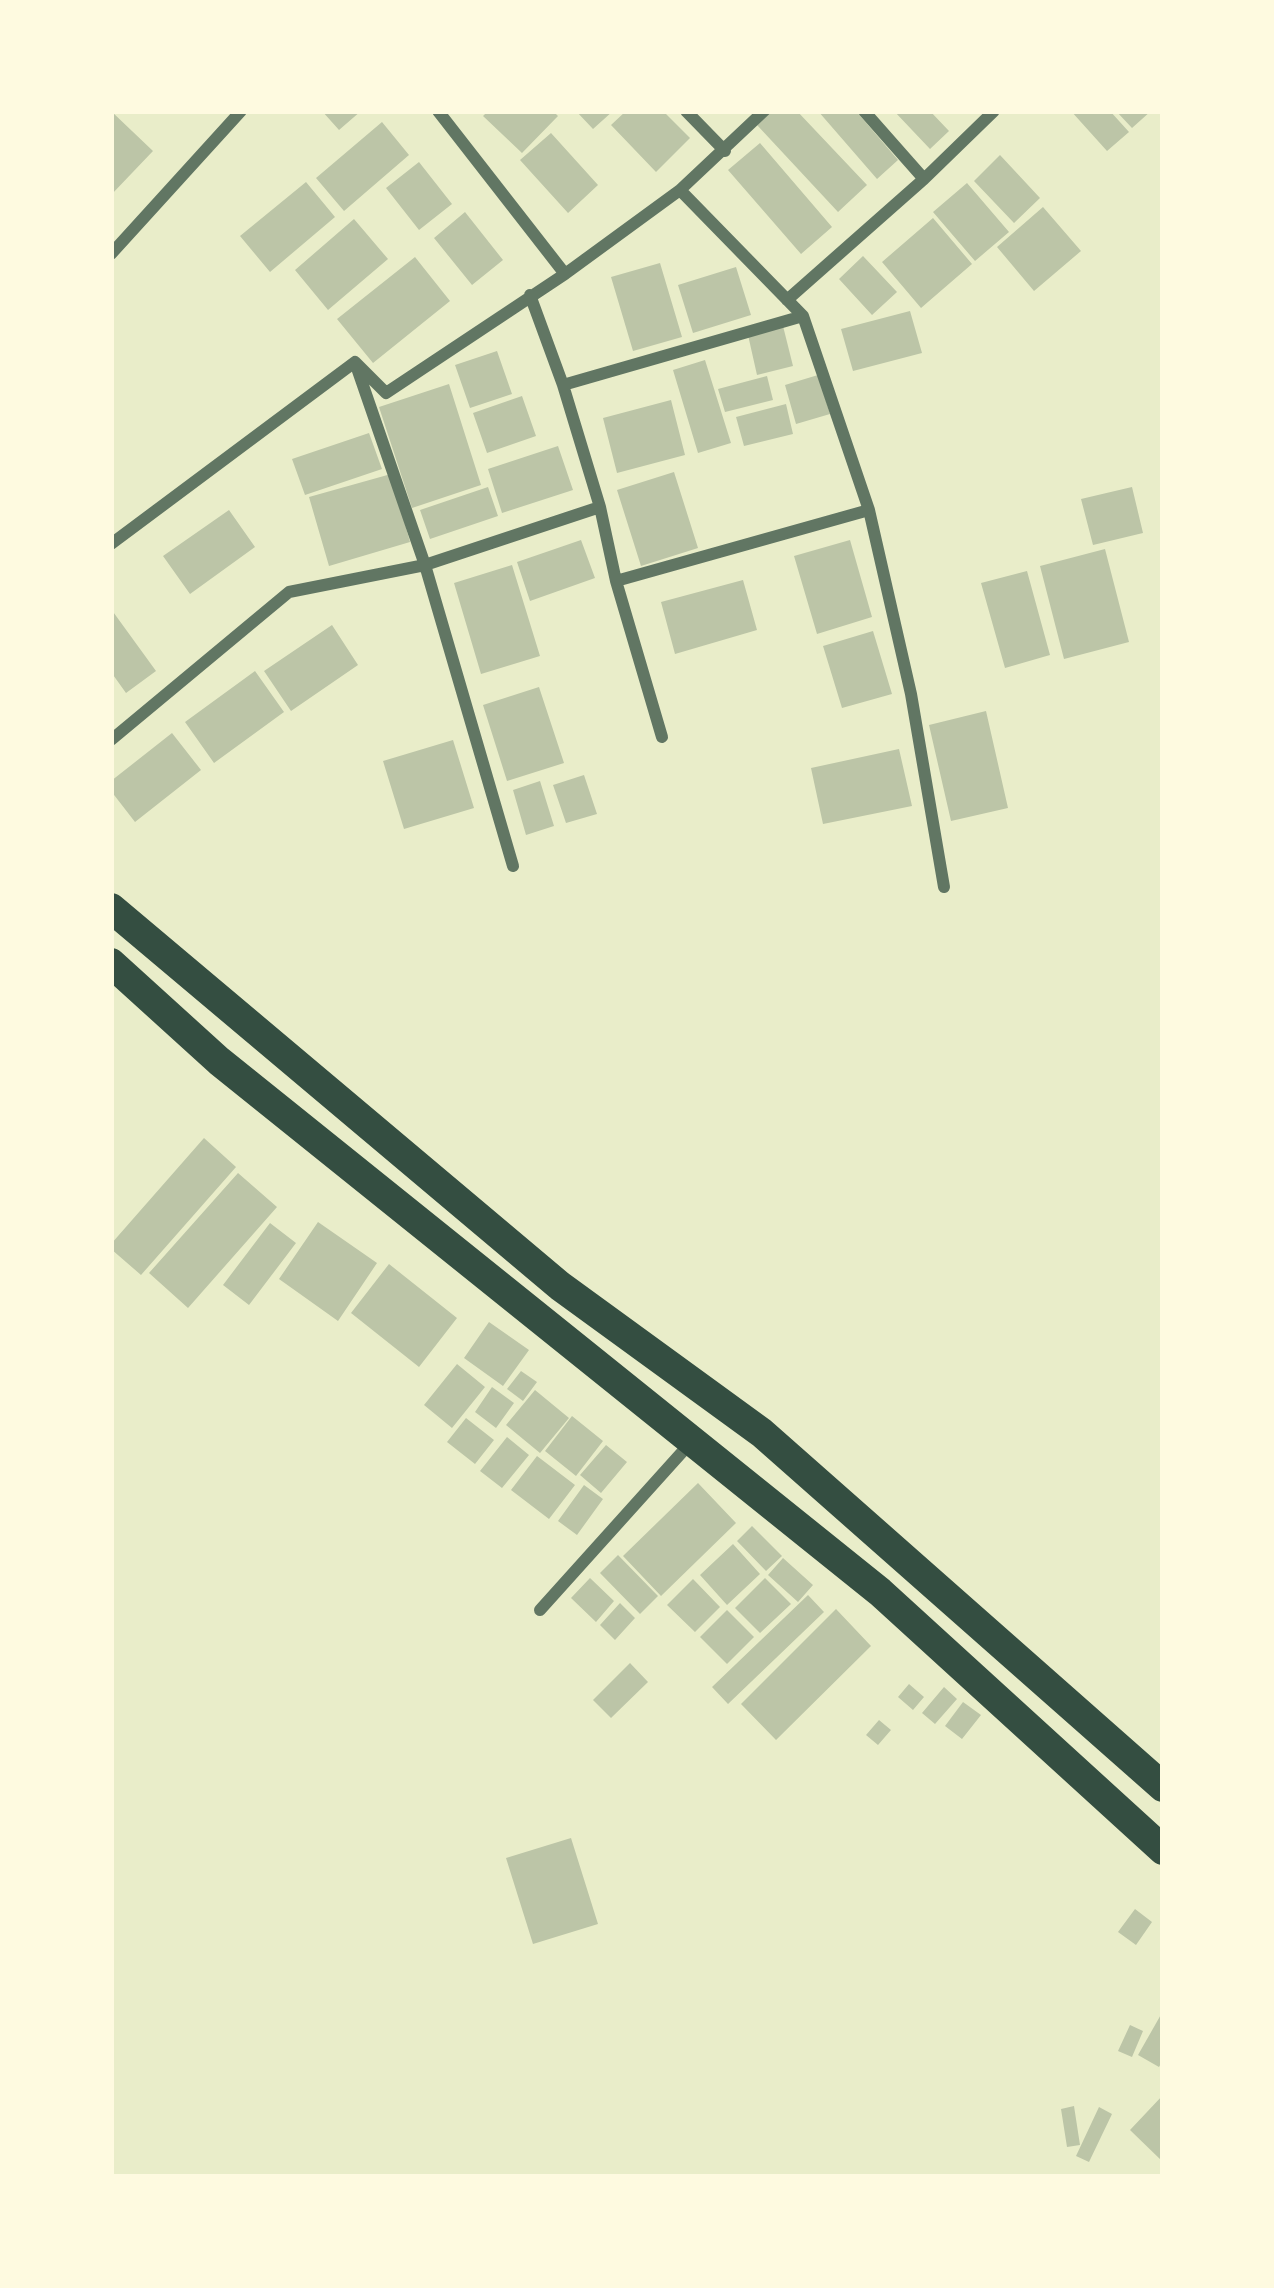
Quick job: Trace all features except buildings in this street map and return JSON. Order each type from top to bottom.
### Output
[{"type":"main road","points":[[111,908],[560,1286],[763,1433],[1163,1787]]},
{"type":"main road","points":[[114,972],[880,1592],[1163,1850]]},
{"type":"street","points":[[111,254],[241,111]]},
{"type":"street","points":[[438,111],[565,274]]},
{"type":"street","points":[[686,111],[725,151]]},
{"type":"street","points":[[355,362],[386,393],[565,274],[680,190],[764,111]]},
{"type":"street","points":[[864,111],[924,179]]},
{"type":"street","points":[[787,300],[994,111]]},
{"type":"street","points":[[680,190],[802,316],[869,510],[911,694],[944,887]]},
{"type":"street","points":[[530,295],[600,507],[616,581],[662,737]]},
{"type":"street","points":[[563,385],[802,316]]},
{"type":"street","points":[[111,544],[355,362]]},
{"type":"street","points":[[355,362],[425,565],[513,866]]},
{"type":"street","points":[[111,740],[290,592],[425,565],[600,507]]},
{"type":"street","points":[[616,581],[869,510]]},
{"type":"street","points":[[540,1610],[694,1439]]}]
